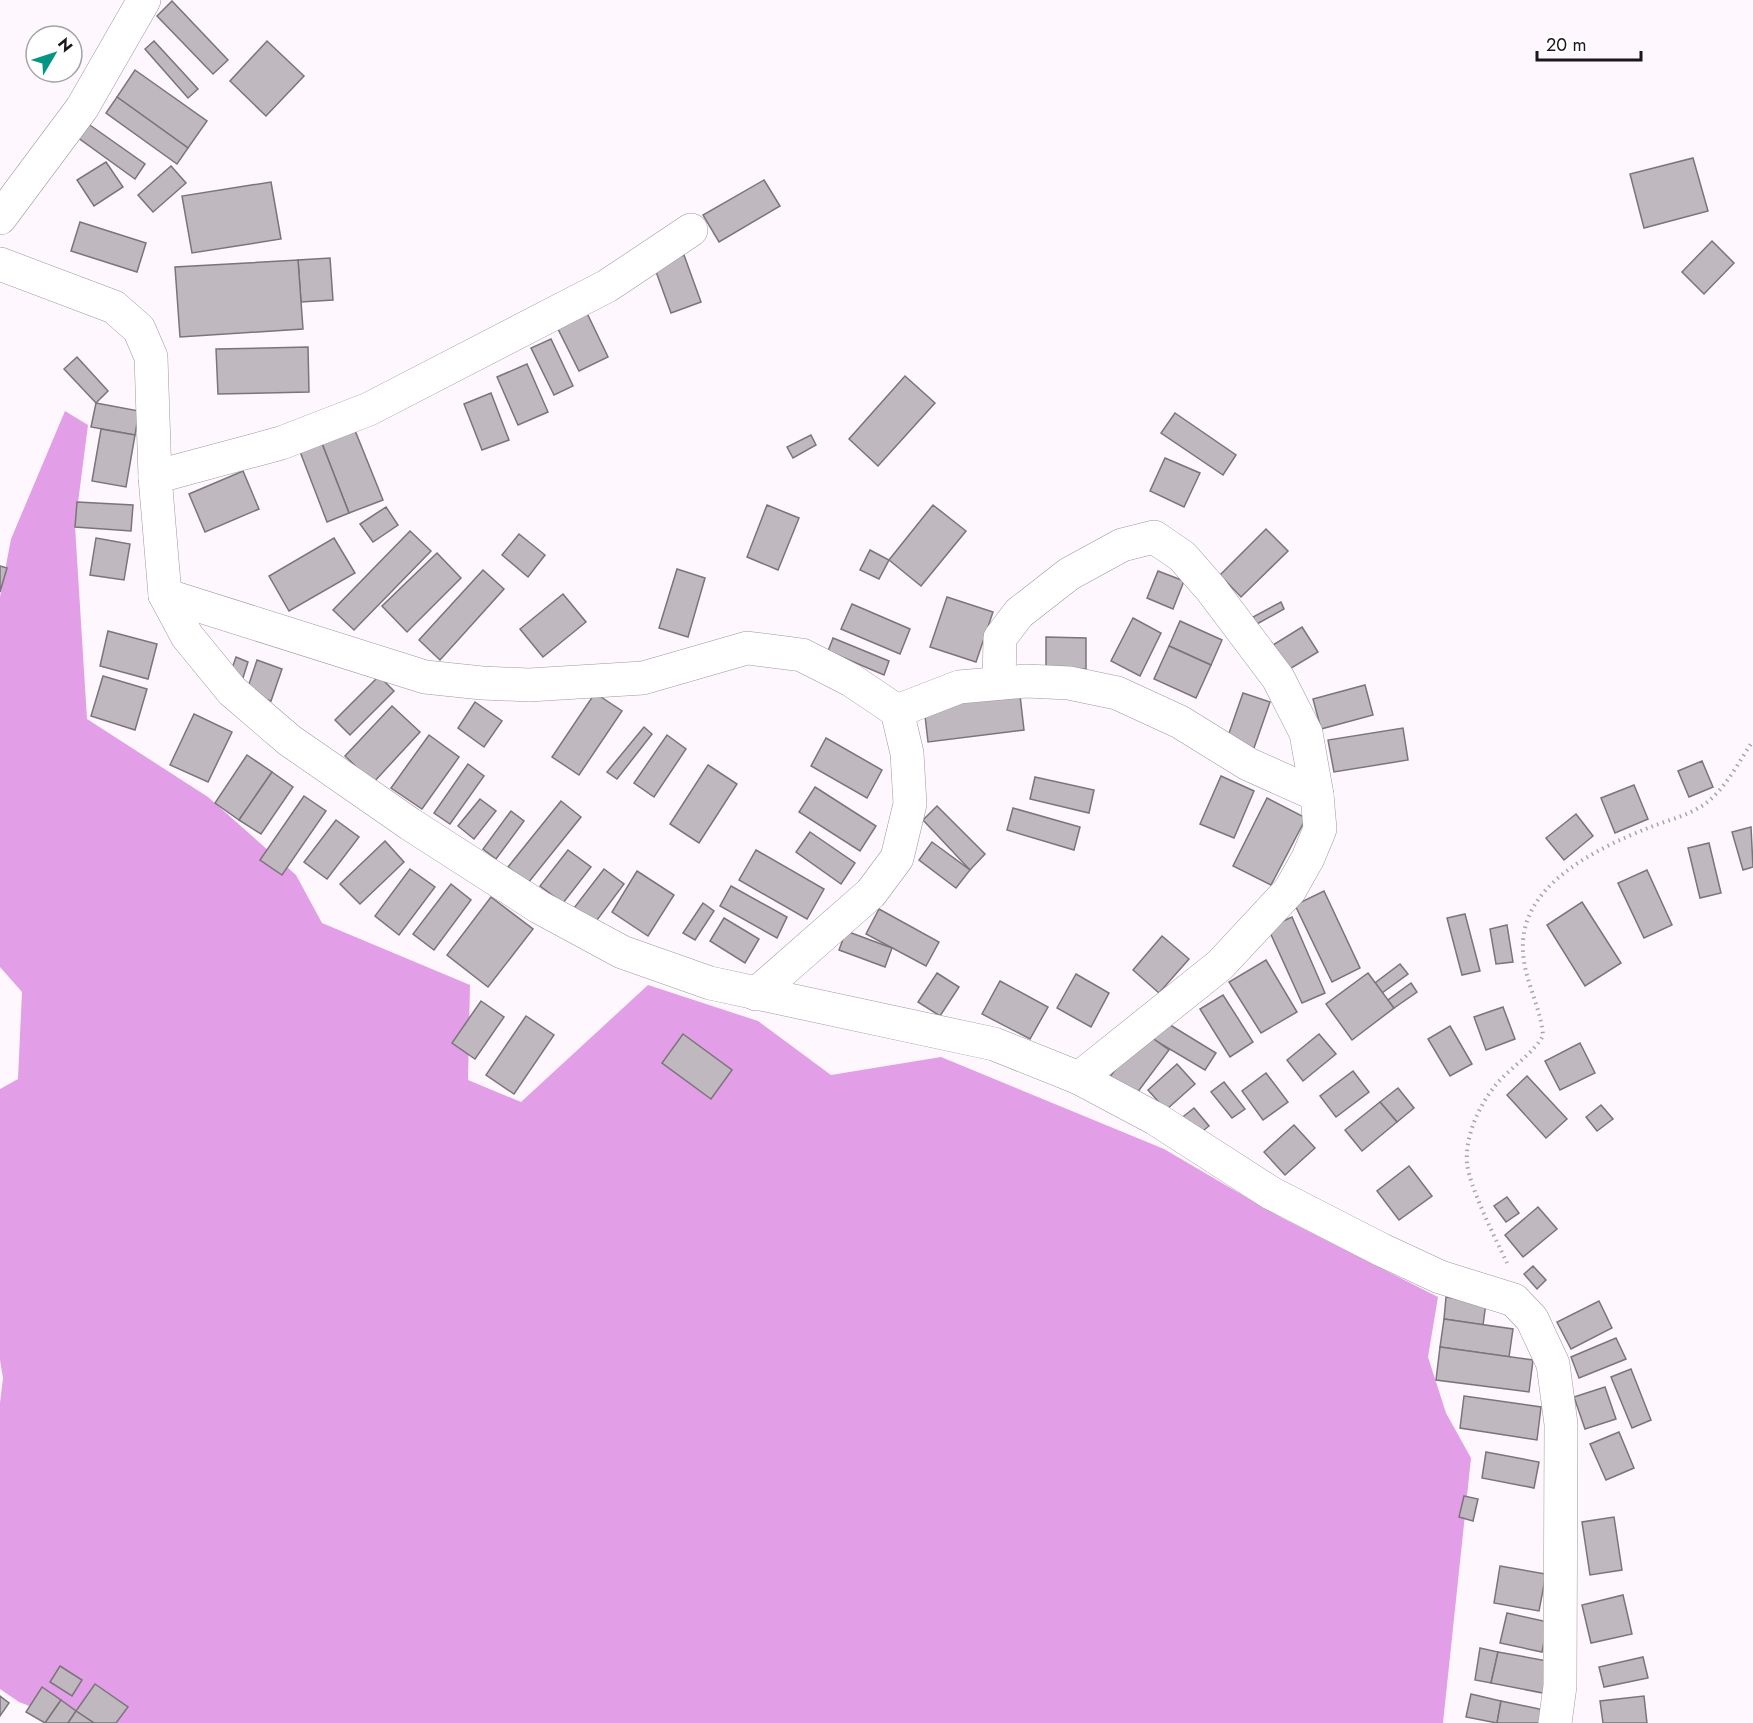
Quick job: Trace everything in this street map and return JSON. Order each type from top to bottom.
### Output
[{"type":"street","points":[[0,218],[82,108],[144,0]]},
{"type":"street","points":[[155,477],[281,443],[369,409],[607,286],[691,230]]},
{"type":"street","points":[[0,264],[114,307],[139,329],[151,357],[155,477],[165,596],[187,636],[232,691],[289,740],[410,824],[539,906],[622,952],[710,983],[994,1044],[1079,1078],[1156,1119],[1270,1193],[1440,1277],[1514,1300],[1532,1319],[1553,1364],[1561,1424],[1560,1686],[1556,1723]]},
{"type":"street","points":[[999,683],[1000,638],[1019,614],[1069,574],[1122,545],[1154,537],[1190,564],[1278,678],[1306,733],[1317,795],[1320,829],[1308,858],[1290,890],[1220,965],[1079,1078]]},
{"type":"street","points":[[165,596],[425,677],[482,683],[529,685],[643,678],[747,648],[802,655],[850,680],[897,711],[907,753],[910,804],[897,858],[871,893],[756,994]]},
{"type":"street","points":[[897,711],[959,687],[1026,681],[1069,683],[1117,693],[1180,722],[1248,764],[1317,795]]},
{"type":"path","points":[[1509,1268],[1467,1165],[1469,1139],[1478,1113],[1495,1086],[1537,1046],[1542,1036],[1523,951],[1527,917],[1543,892],[1569,867],[1647,828],[1689,813],[1708,802],[1753,741]]},
{"type":"shaded area","points":[[65,411],[88,425],[75,526],[87,719],[208,797],[296,875],[322,923],[470,985],[468,1080],[521,1102],[648,985],[758,1021],[831,1075],[941,1057],[1164,1149],[1282,1218],[1438,1297],[1428,1357],[1446,1413],[1471,1458],[1443,1723],[74,1723],[19,1702],[0,1689],[0,1403],[3,1378],[0,1360],[0,1089],[18,1079],[22,992],[0,967],[0,597],[11,539]]},
{"type":"building","points":[[172,1],[228,60],[213,74],[157,16]]},
{"type":"building","points":[[154,41],[198,89],[188,98],[145,49]]},
{"type":"building","points":[[267,41],[304,76],[266,116],[230,81]]},
{"type":"building","points":[[135,70],[207,121],[188,148],[117,97]]},
{"type":"building","points":[[117,97],[188,148],[177,164],[106,113]]},
{"type":"building","points":[[87,123],[145,164],[135,179],[77,137]]},
{"type":"building","points":[[1693,158],[1708,211],[1644,228],[1630,174]]},
{"type":"building","points":[[106,162],[123,187],[94,206],[77,180]]},
{"type":"building","points":[[171,166],[186,183],[153,212],[138,195]]},
{"type":"building","points":[[764,180],[780,206],[719,242],[703,215]]},
{"type":"building","points":[[271,182],[281,239],[192,253],[182,196]]},
{"type":"building","points":[[80,222],[146,243],[137,272],[71,251]]},
{"type":"building","points":[[1712,241],[1734,263],[1704,294],[1682,272]]},
{"type":"building","points":[[684,255],[701,302],[671,313],[654,266]]},
{"type":"building","points":[[330,258],[333,300],[301,302],[298,260]]},
{"type":"building","points":[[298,260],[303,329],[180,337],[175,267]]},
{"type":"building","points":[[585,309],[608,357],[579,371],[555,323]]},
{"type":"building","points":[[551,339],[573,386],[554,395],[531,348]]},
{"type":"building","points":[[308,347],[309,392],[218,394],[216,349]]},
{"type":"building","points":[[77,357],[108,391],[96,403],[64,369]]},
{"type":"building","points":[[527,364],[548,412],[518,425],[497,377]]},
{"type":"building","points":[[905,376],[935,403],[878,466],[849,439]]},
{"type":"building","points":[[491,393],[509,440],[482,450],[464,404]]},
{"type":"building","points":[[96,403],[139,411],[135,435],[91,427]]},
{"type":"building","points":[[1175,413],[1236,455],[1223,475],[1161,433]]},
{"type":"building","points":[[354,428],[383,500],[349,513],[321,441]]},
{"type":"building","points":[[101,429],[135,435],[126,487],[92,481]]},
{"type":"building","points":[[811,435],[816,445],[793,458],[787,447]]},
{"type":"building","points":[[321,441],[349,513],[327,522],[299,449]]},
{"type":"building","points":[[1165,458],[1200,473],[1184,507],[1150,491]]},
{"type":"building","points":[[243,471],[259,509],[205,532],[189,494]]},
{"type":"building","points":[[77,502],[133,505],[131,531],[75,527]]},
{"type":"building","points":[[767,505],[799,518],[778,570],[747,557]]},
{"type":"building","points":[[933,505],[966,531],[921,586],[889,560]]},
{"type":"building","points":[[386,507],[398,525],[373,542],[360,524]]},
{"type":"building","points":[[1266,529],[1288,551],[1241,597],[1220,575]]},
{"type":"building","points":[[410,531],[431,551],[354,630],[333,610]]},
{"type":"building","points":[[519,534],[545,555],[528,577],[502,555]]},
{"type":"building","points":[[96,538],[130,544],[124,580],[90,575]]},
{"type":"building","points":[[334,538],[355,573],[289,611],[269,576]]},
{"type":"building","points":[[870,550],[889,560],[879,579],[860,570]]},
{"type":"building","points":[[437,553],[461,578],[407,632],[382,606]]},
{"type":"building","points":[[0,566],[7,568],[0,592]]},
{"type":"building","points":[[677,569],[705,578],[688,637],[659,628]]},
{"type":"building","points":[[483,570],[504,589],[440,660],[419,640]]},
{"type":"building","points":[[1158,571],[1184,581],[1173,609],[1147,598]]},
{"type":"building","points":[[563,594],[586,622],[543,657],[520,629]]},
{"type":"building","points":[[947,597],[993,612],[976,662],[930,647]]},
{"type":"building","points":[[1281,602],[1284,609],[1257,624],[1253,617]]},
{"type":"building","points":[[852,604],[910,629],[900,654],[841,629]]},
{"type":"building","points":[[1133,618],[1161,633],[1140,676],[1111,661]]},
{"type":"building","points":[[1180,621],[1222,640],[1211,665],[1169,646]]},
{"type":"building","points":[[1302,627],[1318,652],[1288,670],[1273,645]]},
{"type":"building","points":[[108,631],[157,644],[148,679],[100,666]]},
{"type":"building","points":[[1046,637],[1086,638],[1086,669],[1046,669]]},
{"type":"building","points":[[833,638],[889,661],[884,675],[828,651]]},
{"type":"building","points":[[1169,646],[1211,665],[1196,698],[1154,679]]},
{"type":"building","points":[[236,657],[248,662],[242,681],[229,677]]},
{"type":"building","points":[[257,660],[282,669],[271,701],[246,693]]},
{"type":"building","points":[[103,676],[147,689],[135,730],[91,716]]},
{"type":"building","points":[[379,676],[394,691],[350,735],[335,720]]},
{"type":"building","points":[[1365,685],[1373,715],[1321,729],[1313,699]]},
{"type":"building","points":[[595,693],[622,711],[579,775],[552,757]]},
{"type":"building","points":[[1243,693],[1270,702],[1254,748],[1227,739]]},
{"type":"building","points":[[1020,695],[1024,730],[928,742],[924,707]]},
{"type":"building","points":[[475,702],[502,721],[484,747],[458,728]]},
{"type":"building","points":[[392,706],[420,732],[373,783],[345,756]]},
{"type":"building","points":[[194,714],[232,732],[208,782],[170,765]]},
{"type":"building","points":[[644,727],[652,734],[617,779],[607,772]]},
{"type":"building","points":[[1403,728],[1408,760],[1334,772],[1328,740]]},
{"type":"building","points":[[429,735],[459,757],[422,809],[391,788]]},
{"type":"building","points":[[667,735],[686,749],[654,797],[634,783]]},
{"type":"building","points":[[826,738],[882,770],[867,798],[811,766]]},
{"type":"building","points":[[247,755],[272,772],[239,820],[215,803]]},
{"type":"building","points":[[1702,761],[1713,787],[1689,797],[1678,771]]},
{"type":"building","points":[[468,764],[484,776],[450,824],[434,813]]},
{"type":"building","points":[[708,765],[737,784],[699,843],[670,824]]},
{"type":"building","points":[[272,772],[293,787],[261,834],[239,820]]},
{"type":"building","points":[[1221,776],[1254,791],[1234,838],[1200,824]]},
{"type":"building","points":[[1035,777],[1094,790],[1089,813],[1030,799]]},
{"type":"building","points":[[1634,785],[1648,819],[1615,833],[1601,798]]},
{"type":"building","points":[[815,787],[876,826],[860,851],[799,812]]},
{"type":"building","points":[[304,796],[326,811],[282,875],[260,860]]},
{"type":"building","points":[[1267,798],[1306,818],[1271,885],[1233,866]]},
{"type":"building","points":[[480,799],[496,811],[474,839],[458,826]]},
{"type":"building","points":[[561,801],[581,817],[528,883],[508,867]]},
{"type":"building","points":[[937,806],[985,854],[970,870],[923,820]]},
{"type":"building","points":[[1013,808],[1080,827],[1074,850],[1007,830]]},
{"type":"building","points":[[511,811],[524,821],[496,859],[483,849]]},
{"type":"building","points":[[1576,814],[1593,836],[1564,860],[1546,838]]},
{"type":"building","points":[[336,820],[359,837],[327,879],[304,862]]},
{"type":"building","points":[[1751,827],[1753,867],[1743,870],[1732,832]]},
{"type":"building","points":[[810,832],[855,863],[841,884],[796,852]]},
{"type":"building","points":[[385,841],[404,862],[360,904],[340,884]]},
{"type":"building","points":[[932,842],[970,870],[956,888],[919,860]]},
{"type":"building","points":[[1709,843],[1721,893],[1700,898],[1688,848]]},
{"type":"building","points":[[568,850],[591,867],[563,903],[540,886]]},
{"type":"building","points":[[756,850],[824,889],[807,919],[739,880]]},
{"type":"building","points":[[410,869],[435,887],[399,935],[375,916]]},
{"type":"building","points":[[604,869],[624,884],[594,924],[574,908]]},
{"type":"building","points":[[1647,870],[1672,925],[1644,938],[1618,883]]},
{"type":"building","points":[[637,871],[674,895],[648,936],[612,912]]},
{"type":"building","points":[[451,884],[471,900],[434,950],[413,934]]},
{"type":"building","points":[[731,886],[787,917],[777,938],[720,906]]},
{"type":"building","points":[[1324,891],[1360,968],[1332,982],[1295,905]]},
{"type":"building","points":[[491,897],[533,929],[488,987],[447,955]]},
{"type":"building","points":[[1582,902],[1621,963],[1585,986],[1547,925]]},
{"type":"building","points":[[703,903],[714,911],[695,940],[683,933]]},
{"type":"building","points":[[879,909],[939,942],[926,966],[866,934]]},
{"type":"building","points":[[1465,914],[1480,971],[1462,975],[1447,918]]},
{"type":"building","points":[[1292,917],[1325,993],[1302,1003],[1268,928]]},
{"type":"building","points":[[724,918],[759,939],[745,963],[710,941]]},
{"type":"building","points":[[1507,925],[1513,962],[1496,964],[1490,929]]},
{"type":"building","points":[[846,931],[892,948],[885,967],[839,950]]},
{"type":"building","points":[[1162,936],[1189,959],[1159,993],[1133,970]]},
{"type":"building","points":[[1266,960],[1297,1012],[1261,1033],[1229,982]]},
{"type":"building","points":[[1400,964],[1408,974],[1382,993],[1375,983]]},
{"type":"building","points":[[937,973],[959,987],[940,1016],[918,1002]]},
{"type":"building","points":[[1368,973],[1394,1008],[1352,1040],[1326,1004]]},
{"type":"building","points":[[1076,974],[1109,993],[1091,1027],[1057,1008]]},
{"type":"building","points":[[1000,981],[1048,1007],[1030,1039],[982,1014]]},
{"type":"building","points":[[1411,983],[1417,992],[1394,1008],[1388,1000]]},
{"type":"building","points":[[1223,995],[1253,1042],[1230,1057],[1200,1009]]},
{"type":"building","points":[[481,1001],[504,1017],[475,1059],[452,1043]]},
{"type":"building","points":[[1503,1007],[1515,1039],[1486,1050],[1474,1017]]},
{"type":"building","points":[[526,1016],[554,1035],[514,1094],[486,1075]]},
{"type":"building","points":[[1162,1020],[1216,1053],[1205,1070],[1151,1038]]},
{"type":"building","points":[[1450,1026],[1472,1064],[1450,1076],[1428,1039]]},
{"type":"building","points":[[1144,1032],[1169,1050],[1134,1097],[1109,1078]]},
{"type":"building","points":[[683,1034],[732,1070],[711,1099],[662,1063]]},
{"type":"building","points":[[1319,1034],[1336,1054],[1303,1081],[1287,1060]]},
{"type":"building","points":[[1580,1043],[1595,1073],[1560,1090],[1545,1061]]},
{"type":"building","points":[[1177,1064],[1195,1084],[1166,1110],[1148,1090]]},
{"type":"building","points":[[1353,1071],[1369,1092],[1336,1117],[1320,1096]]},
{"type":"building","points":[[1266,1073],[1288,1102],[1263,1120],[1242,1091]]},
{"type":"building","points":[[1527,1076],[1567,1119],[1546,1138],[1507,1095]]},
{"type":"building","points":[[1224,1082],[1245,1109],[1232,1118],[1211,1092]]},
{"type":"building","points":[[1398,1088],[1414,1108],[1397,1122],[1380,1102]]},
{"type":"building","points":[[1380,1102],[1397,1122],[1362,1151],[1345,1130]]},
{"type":"building","points":[[1601,1105],[1613,1119],[1597,1131],[1586,1117]]},
{"type":"building","points":[[1194,1108],[1209,1126],[1194,1138],[1179,1120]]},
{"type":"building","points":[[1294,1125],[1315,1148],[1285,1175],[1264,1152]]},
{"type":"building","points":[[1409,1166],[1432,1196],[1399,1220],[1377,1191]]},
{"type":"building","points":[[1507,1197],[1519,1213],[1506,1222],[1494,1206]]},
{"type":"building","points":[[1538,1207],[1557,1229],[1523,1257],[1505,1235]]},
{"type":"building","points":[[1533,1266],[1546,1280],[1537,1289],[1524,1274]]},
{"type":"building","points":[[1446,1297],[1486,1303],[1483,1325],[1444,1319]]},
{"type":"building","points":[[1599,1301],[1612,1328],[1571,1349],[1557,1322]]},
{"type":"building","points":[[1444,1319],[1513,1329],[1509,1357],[1440,1347]]},
{"type":"building","points":[[1616,1338],[1626,1359],[1579,1378],[1571,1357]]},
{"type":"building","points":[[1440,1347],[1533,1360],[1529,1392],[1436,1380]]},
{"type":"building","points":[[1631,1369],[1651,1420],[1632,1428],[1611,1377]]},
{"type":"building","points":[[1605,1387],[1616,1419],[1585,1429],[1574,1397]]},
{"type":"building","points":[[1464,1396],[1541,1407],[1537,1440],[1460,1428]]},
{"type":"building","points":[[1619,1432],[1634,1468],[1606,1480],[1590,1444]]},
{"type":"building","points":[[1486,1452],[1539,1462],[1534,1488],[1482,1478]]},
{"type":"building","points":[[1464,1496],[1478,1499],[1473,1521],[1459,1517]]},
{"type":"building","points":[[1614,1517],[1622,1570],[1590,1575],[1582,1522]]},
{"type":"building","points":[[1500,1566],[1546,1574],[1539,1611],[1494,1603]]},
{"type":"building","points":[[1623,1595],[1632,1634],[1591,1643],[1582,1605]]},
{"type":"building","points":[[1507,1613],[1548,1622],[1542,1652],[1500,1643]]},
{"type":"building","points":[[1480,1648],[1498,1652],[1491,1683],[1475,1680]]},
{"type":"building","points":[[1498,1652],[1553,1662],[1548,1694],[1491,1683]]},
{"type":"building","points":[[1643,1657],[1648,1678],[1604,1687],[1599,1667]]},
{"type":"building","points":[[60,1666],[82,1680],[72,1696],[50,1682]]},
{"type":"building","points":[[95,1684],[128,1707],[116,1723],[94,1723],[76,1711]]},
{"type":"building","points":[[42,1687],[61,1700],[45,1723],[26,1712]]},
{"type":"building","points":[[1471,1694],[1501,1701],[1497,1723],[1466,1717]]},
{"type":"building","points":[[0,1696],[9,1703],[0,1716]]},
{"type":"building","points":[[1644,1696],[1647,1723],[1603,1723],[1600,1701]]},
{"type":"building","points":[[61,1700],[76,1711],[68,1723],[45,1723]]},
{"type":"building","points":[[1501,1701],[1549,1711],[1546,1723],[1497,1723]]},
{"type":"building","points":[[76,1711],[94,1723],[68,1723]]}]
